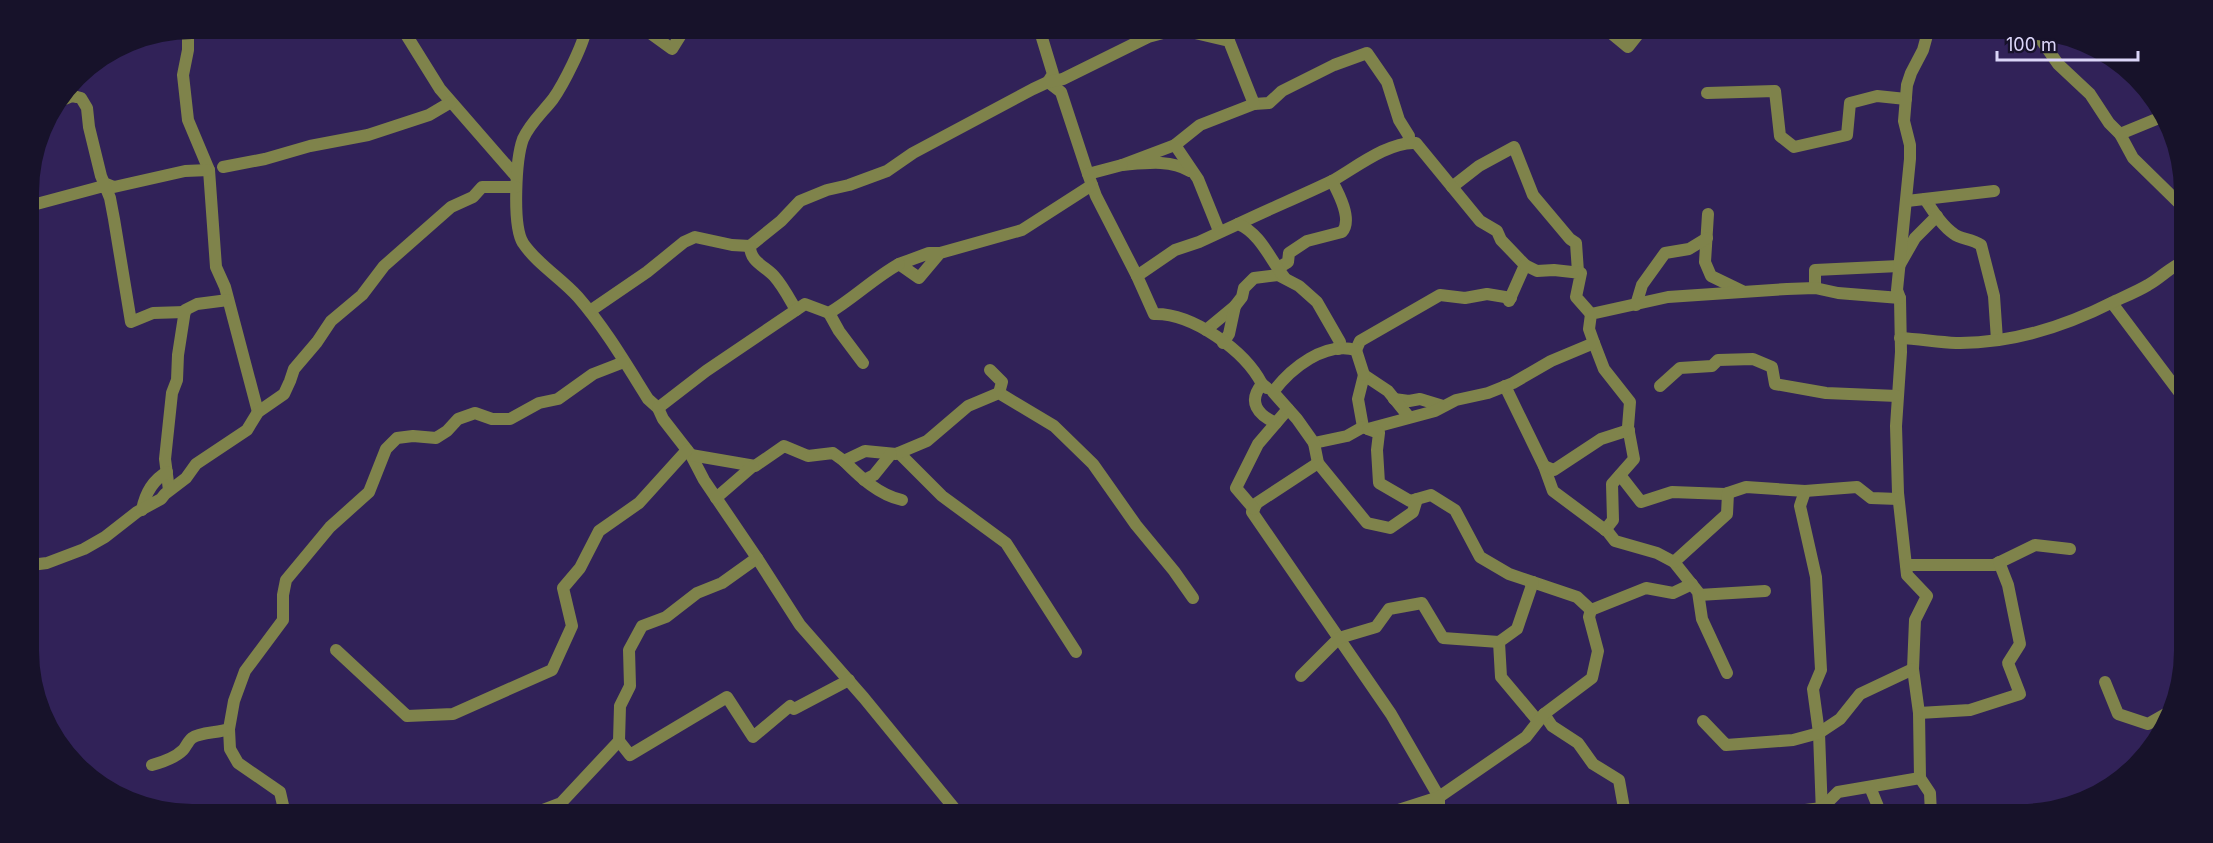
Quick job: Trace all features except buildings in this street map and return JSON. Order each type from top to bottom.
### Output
[{"type":"street","points":[[188,39],[189,50],[183,75],[188,120],[209,171],[216,267],[225,287],[258,412]]},
{"type":"street","points":[[409,39],[440,89],[516,181]]},
{"type":"street","points":[[582,39],[566,78],[523,139],[516,181],[522,242],[535,258],[570,288],[590,311],[648,399],[658,408],[663,419],[689,452],[704,480],[800,625],[849,680],[951,804]]},
{"type":"street","points":[[658,39],[672,49],[678,39]]},
{"type":"street","points":[[1043,39],[1053,74],[1048,82]]},
{"type":"street","points":[[590,311],[647,272],[684,242],[695,237],[732,245],[750,246],[781,221],[800,201],[887,171],[913,153],[1048,82],[1063,79],[1144,39]]},
{"type":"street","points":[[1228,39],[1254,104]]},
{"type":"street","points":[[1618,39],[1628,47],[1634,39]]},
{"type":"street","points":[[1926,39],[1911,74],[1904,121],[1910,145],[1907,201],[1897,290],[1900,298],[1900,338],[1896,426],[1898,499],[1907,575],[1928,596],[1915,620],[1913,669],[1919,713],[1920,778],[1930,793],[1931,804]]},
{"type":"street","points":[[2041,40],[2058,64],[2090,94],[2109,123],[2120,134],[2133,158],[2174,198]]},
{"type":"street","points":[[829,313],[852,299],[868,284],[898,264],[1023,230],[1090,179],[1174,145],[1200,125],[1254,104],[1269,103],[1282,91],[1334,65],[1366,53],[1387,82],[1399,120],[1408,136],[1408,143]]},
{"type":"street","points":[[1048,82],[1060,92],[1063,98],[1096,196],[1154,314],[1184,318],[1206,330],[1237,353],[1256,372],[1262,384],[1273,392],[1288,409],[1314,443],[1318,463],[1367,524],[1390,528],[1413,512],[1417,499]]},
{"type":"street","points":[[1707,93],[1774,91],[1780,136],[1794,147],[1847,135],[1850,103],[1877,96],[1906,99]]},
{"type":"street","points":[[73,96],[78,97],[87,108],[100,176],[110,198],[131,322],[153,313],[185,312]]},
{"type":"street","points":[[223,167],[368,135],[429,115],[451,102]]},
{"type":"street","points":[[2120,134],[2155,119]]},
{"type":"street","points":[[1137,276],[1175,250],[1199,242],[1332,180],[1377,154],[1408,143],[1416,143],[1480,220],[1497,231],[1501,240],[1525,265],[1537,271],[1554,270],[1578,273]]},
{"type":"street","points":[[1174,145],[1198,179],[1219,231]]},
{"type":"street","points":[[1452,187],[1479,166],[1514,147],[1533,195],[1570,239],[1576,243],[1578,273],[1581,273],[1576,297],[1591,314],[1589,328],[1604,369],[1630,402],[1629,430],[1634,459],[1612,484],[1613,520],[1605,530]]},
{"type":"street","points":[[1122,165],[1181,165],[1192,171]]},
{"type":"street","points":[[104,183],[114,187],[185,171],[209,171]]},
{"type":"street","points":[[1206,330],[1235,306],[1242,297],[1244,288],[1254,278],[1278,275],[1288,262],[1289,253],[1307,241],[1342,232],[1346,219],[1332,180]]},
{"type":"street","points":[[39,564],[84,549],[160,500],[169,490],[186,478],[196,464],[247,430],[258,412],[284,394],[294,369],[331,321],[362,295],[393,257],[451,207],[473,197],[482,187],[516,181]]},
{"type":"street","points":[[39,203],[99,188],[104,183]]},
{"type":"street","points":[[1907,201],[1994,191]]},
{"type":"street","points":[[1925,199],[1955,236],[1971,239],[1981,245],[1994,296],[1997,340]]},
{"type":"street","points":[[1708,214],[1705,262],[1711,276],[1743,292]]},
{"type":"street","points":[[1899,266],[1915,238],[1937,216]]},
{"type":"street","points":[[1238,224],[1245,227],[1261,242],[1281,273],[1317,302],[1340,342],[1338,349]]},
{"type":"street","points":[[1636,305],[1642,285],[1665,253],[1689,249],[1707,238]]},
{"type":"street","points":[[750,246],[749,250],[756,261],[773,275],[796,310]]},
{"type":"street","points":[[898,264],[919,278],[940,253]]},
{"type":"street","points":[[1366,428],[1358,399],[1364,375],[1356,350],[1360,341],[1440,295],[1465,298],[1487,294],[1510,300],[1525,265]]},
{"type":"street","points":[[1815,288],[1815,270],[1899,266]]},
{"type":"street","points":[[1900,338],[1956,343],[1997,340],[2035,333],[2071,321],[2112,303],[2150,284],[2174,266]]},
{"type":"street","points":[[1591,314],[1668,297],[1815,288],[1900,298]]},
{"type":"street","points":[[169,490],[165,459],[172,393],[177,380],[178,355],[185,310],[197,304],[228,300]]},
{"type":"street","points":[[2112,303],[2174,385]]},
{"type":"street","points":[[658,408],[706,371],[805,304],[829,313],[839,331],[863,363]]},
{"type":"street","points":[[1223,343],[1229,334],[1235,306]]},
{"type":"street","points":[[1314,443],[1435,411],[1456,400],[1488,393],[1551,361],[1594,343]]},
{"type":"street","points":[[1273,392],[1303,362],[1316,353],[1346,347],[1356,350]]},
{"type":"street","points":[[1660,386],[1680,368],[1712,366],[1718,360],[1753,359],[1772,367],[1775,384],[1826,393],[1897,396]]},
{"type":"street","points":[[283,804],[280,792],[238,763],[230,748],[229,729],[234,701],[245,671],[256,653],[283,620],[283,595],[286,580],[330,527],[369,492],[386,449],[397,438],[413,436],[436,438],[447,432],[458,419],[475,413],[492,419],[510,419],[539,403],[558,399],[593,374],[624,362]]},
{"type":"street","points":[[990,370],[1002,382],[999,393]]},
{"type":"street","points":[[1364,375],[1388,391],[1409,417]]},
{"type":"street","points":[[1262,384],[1253,398],[1258,410],[1276,423]]},
{"type":"street","points":[[1505,386],[1544,466],[1553,491],[1615,540],[1657,552],[1674,562],[1695,590],[1702,619],[1727,673]]},
{"type":"street","points":[[844,461],[865,451],[895,453],[927,441],[968,406],[999,393]]},
{"type":"street","points":[[999,393],[1054,426],[1093,464],[1136,525],[1193,598]]},
{"type":"street","points":[[1394,399],[1409,401],[1420,399],[1443,406]]},
{"type":"street","points":[[1254,509],[1236,488],[1258,444],[1288,409]]},
{"type":"street","points":[[1366,428],[1379,433],[1377,450],[1379,483],[1410,501],[1431,495],[1455,510],[1480,557],[1509,574],[1577,597],[1591,610]]},
{"type":"street","points":[[1544,466],[1554,470],[1601,439],[1629,430]]},
{"type":"street","points":[[716,498],[753,466],[784,446],[808,456],[833,453],[888,497],[902,501]]},
{"type":"street","points":[[689,452],[753,466]]},
{"type":"street","points":[[336,650],[407,716],[453,714],[552,670],[572,626],[563,588],[580,568],[599,531],[639,503],[689,452]]},
{"type":"street","points":[[864,480],[874,475],[895,453]]},
{"type":"street","points":[[895,453],[942,496],[1006,543],[1076,652]]},
{"type":"street","points":[[1318,463],[1257,504],[1252,512],[1391,714],[1439,797],[1439,804]]},
{"type":"street","points":[[142,510],[144,499],[153,485],[167,472]]},
{"type":"street","points":[[1620,475],[1641,502],[1672,492],[1728,493],[1746,487],[1805,491],[1857,487],[1871,498],[1898,499]]},
{"type":"street","points":[[1805,491],[1800,506],[1816,578],[1821,670],[1813,689],[1819,733],[1822,804]]},
{"type":"street","points":[[1674,562],[1727,514],[1728,493]]},
{"type":"street","points":[[1906,565],[1994,565],[2036,545],[2070,549]]},
{"type":"street","points":[[757,558],[722,583],[698,593],[666,617],[642,626],[629,650],[630,686],[620,706],[619,741],[630,755],[727,697],[753,737],[790,706],[794,709],[849,680]]},
{"type":"street","points":[[1919,713],[1970,710],[2020,694],[2008,663],[2020,644],[2008,585],[1999,562]]},
{"type":"street","points":[[1301,676],[1339,638],[1376,627],[1389,609],[1422,603],[1443,638],[1499,642],[1517,629],[1533,582]]},
{"type":"street","points":[[1591,610],[1646,588],[1674,593],[1695,590],[1765,591]]},
{"type":"street","points":[[1417,804],[1439,797],[1526,737],[1541,717],[1592,678],[1598,651],[1589,618],[1591,610]]},
{"type":"street","points":[[1499,642],[1501,677],[1541,717],[1578,743],[1593,764],[1619,780],[1623,804]]},
{"type":"street","points":[[1703,721],[1726,745],[1793,740],[1819,733],[1840,718],[1860,694],[1913,669]]},
{"type":"street","points":[[2105,682],[2118,714],[2148,724],[2159,718]]},
{"type":"street","points":[[152,765],[169,760],[182,751],[191,738],[229,729]]},
{"type":"street","points":[[558,804],[619,741]]},
{"type":"street","points":[[1828,804],[1838,792],[1920,778]]},
{"type":"street","points":[[1870,787],[1877,804]]}]
